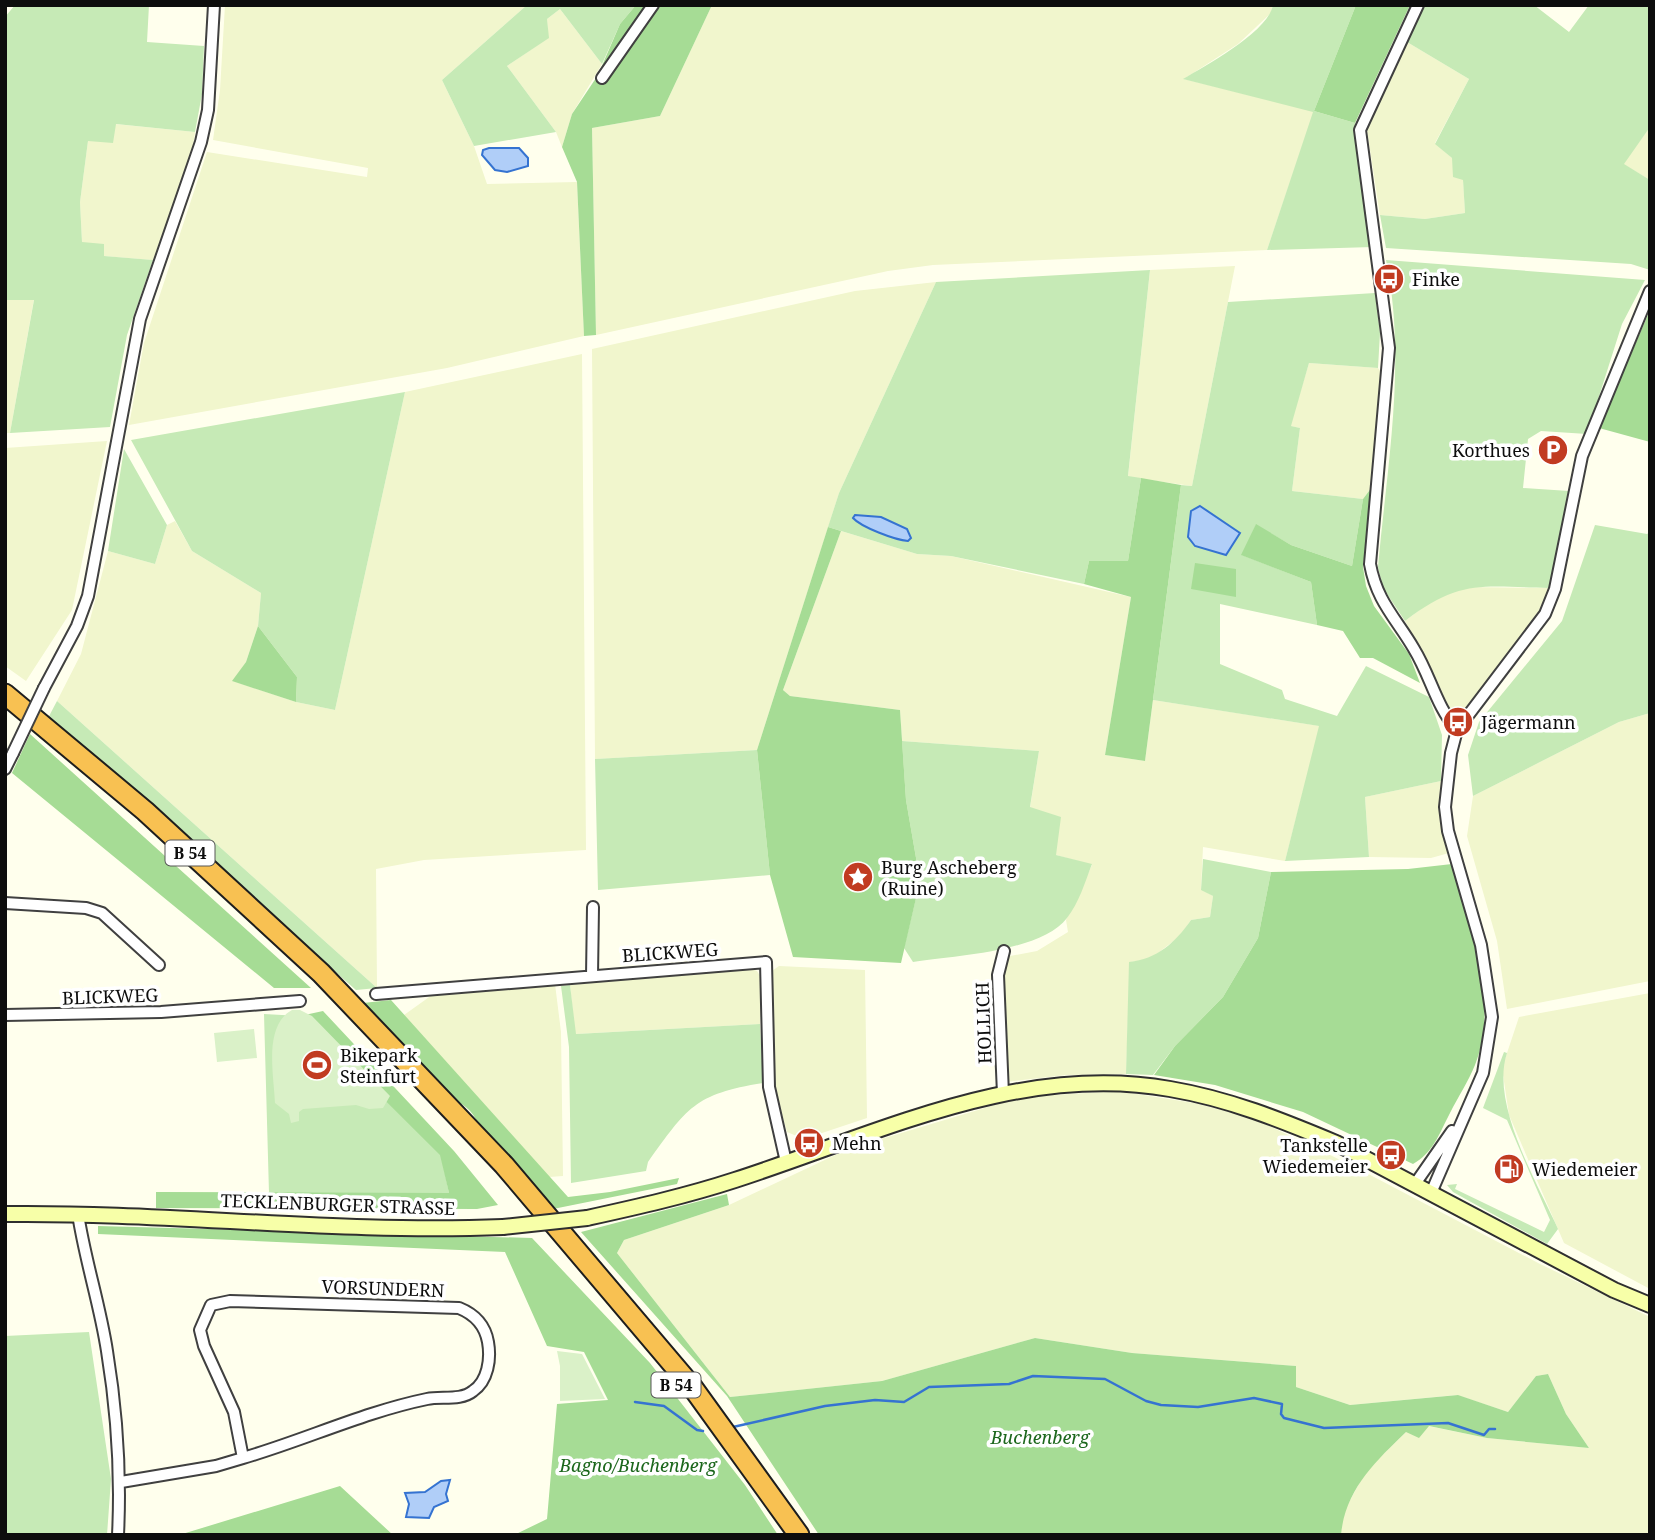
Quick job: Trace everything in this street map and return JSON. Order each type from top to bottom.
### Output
[{"type":"highway","name":"B 54","points":[[5,694],[145,811],[311,964],[504,1165],[693,1388],[799,1535]]},
{"type":"highway","name":"B 54","points":[[5,704],[142,819],[313,978],[496,1171],[684,1395],[786,1535]]},
{"type":"main road","name":"TECKLENBURGER STRASSE","points":[[5,1214],[78,1214],[428,1230],[503,1227],[587,1218],[662,1202],[891,1124],[1003,1094],[1068,1086],[1119,1084],[1169,1089],[1244,1105],[1336,1143],[1614,1290],[1650,1305]]},
{"type":"street","points":[[5,769],[77,626],[88,596],[140,319],[201,142],[208,110],[215,5]]},
{"type":"street","points":[[602,78],[653,5]]},
{"type":"street","points":[[1418,5],[1360,130],[1390,348],[1370,564],[1374,588],[1415,650],[1441,712],[1457,730]]},
{"type":"street","points":[[1431,1193],[1483,1073],[1493,1017],[1481,945],[1446,819],[1446,783],[1457,730],[1545,614],[1555,589],[1582,456],[1650,291]]},
{"type":"street","points":[[5,903],[86,908],[102,913],[159,965]]},
{"type":"street","points":[[592,976],[593,907]]},
{"type":"street","name":"HOLLICH","points":[[1003,1094],[998,975],[1004,951]]},
{"type":"street","name":"BLICKWEG","points":[[376,994],[766,962],[769,1087],[786,1161]]},
{"type":"street","name":"BLICKWEG","points":[[5,1015],[161,1012],[300,1001]]},
{"type":"street","points":[[1415,1184],[1460,1121]]},
{"type":"street","points":[[78,1214],[84,1256],[107,1350],[121,1482],[118,1535]]},
{"type":"street","name":"VORSUNDERN","points":[[121,1482],[216,1466],[243,1458],[396,1406],[434,1398],[462,1397],[474,1391],[488,1366],[487,1335],[471,1313],[459,1308],[230,1301],[211,1305],[200,1330],[204,1346],[234,1412],[243,1458]]},
{"type":"green space","points":[[15,5],[149,5],[147,42],[204,46],[202,94],[195,132],[116,124],[113,143],[88,141],[80,202],[82,242],[104,244],[104,256],[153,260],[127,335],[110,427],[10,433],[34,300],[5,300],[5,17]]},
{"type":"green space","points":[[225,5],[527,5],[442,80],[474,146],[487,184],[577,182],[584,336],[447,368],[129,425],[144,343],[207,152],[367,177],[368,168],[213,140],[220,90]]},
{"type":"green space","points":[[527,5],[636,5],[620,24],[602,64],[560,9],[547,19],[549,38],[507,66],[556,132],[474,146],[442,80]]},
{"type":"green space","points":[[636,5],[712,5],[660,116],[592,128],[596,335],[584,336],[577,182],[562,147],[572,114],[598,75],[620,24]]},
{"type":"green space","points":[[712,5],[1273,5],[1271,13],[1238,44],[1184,79],[1314,111],[1267,250],[933,265],[888,271],[596,335],[592,128],[660,116]]},
{"type":"green space","points":[[1273,5],[1356,5],[1314,111],[1355,123],[1373,247],[1267,250],[1313,112],[1183,79],[1248,37],[1269,15]]},
{"type":"green space","points":[[1356,5],[1410,5],[1355,123],[1314,111]]},
{"type":"green space","points":[[1425,5],[1534,5],[1569,32],[1589,5],[1650,5],[1650,127],[1624,164],[1650,180],[1650,270],[1631,264],[1386,248],[1380,215],[1425,219],[1465,213],[1463,180],[1453,177],[1452,158],[1435,144],[1469,79],[1407,42]]},
{"type":"green space","points":[[560,9],[602,64],[572,114],[562,147],[556,132],[507,66],[548,38],[547,19]]},
{"type":"green space","points":[[1407,42],[1469,79],[1435,143],[1452,158],[1463,179],[1465,213],[1425,219],[1380,215],[1367,130],[1374,106]]},
{"type":"green space","points":[[115,124],[195,132],[192,154],[153,260],[103,256],[82,242],[80,202],[88,141]]},
{"type":"green space","points":[[1650,127],[1650,180],[1623,164]]},
{"type":"green space","points":[[1386,260],[1645,280],[1622,324],[1587,434],[1541,431],[1528,439],[1523,488],[1569,491],[1549,588],[1489,587],[1458,591],[1425,607],[1405,621],[1383,588],[1378,567],[1395,375],[1395,336]]},
{"type":"green space","points":[[1235,266],[1192,486],[1128,477],[1150,270]]},
{"type":"green space","points":[[1150,270],[1128,476],[1141,478],[1128,561],[1089,561],[1084,584],[951,556],[917,554],[828,527],[839,493],[936,282]]},
{"type":"green space","points":[[936,282],[839,493],[757,750],[595,759],[592,349],[855,291]]},
{"type":"green space","points":[[1375,293],[1380,333],[1378,368],[1309,363],[1291,426],[1300,428],[1292,491],[1363,499],[1352,566],[1291,545],[1256,525],[1242,555],[1311,582],[1317,625],[1220,604],[1220,664],[1282,690],[1285,699],[1337,716],[1366,666],[1429,697],[1442,735],[1441,781],[1365,797],[1369,857],[1285,861],[1319,726],[1153,700],[1181,485],[1192,486],[1228,302]]},
{"type":"green space","points":[[34,299],[10,433],[5,433],[5,300]]},
{"type":"green space","points":[[1650,310],[1650,442],[1599,428]]},
{"type":"green space","points":[[582,354],[586,850],[424,860],[376,869],[377,988],[57,701],[81,654],[108,551],[155,564],[167,525],[175,521],[192,551],[261,593],[258,626],[246,662],[233,681],[296,702],[335,710],[405,392]]},
{"type":"green space","points":[[1309,363],[1378,368],[1384,376],[1372,487],[1363,499],[1292,491],[1300,428],[1290,426]]},
{"type":"green space","points":[[405,392],[335,710],[296,702],[297,677],[258,626],[261,593],[192,551],[131,440]]},
{"type":"green space","points":[[107,441],[72,610],[26,681],[5,666],[5,448]]},
{"type":"green space","points":[[124,449],[167,525],[155,564],[108,551]]},
{"type":"green space","points":[[1141,478],[1181,485],[1145,761],[1105,755],[1131,597],[1084,584],[1089,561],[1128,561]]},
{"type":"green space","points":[[1372,487],[1363,567],[1366,586],[1374,606],[1409,654],[1420,683],[1373,658],[1360,658],[1343,631],[1317,625],[1311,582],[1241,555],[1256,524],[1291,545],[1352,566],[1363,499]]},
{"type":"green space","points":[[1595,525],[1647,534],[1650,532],[1650,713],[1619,722],[1473,796],[1468,755],[1479,722],[1562,621]]},
{"type":"green space","points":[[828,527],[841,531],[783,690],[790,696],[900,710],[906,800],[920,881],[901,963],[793,957],[770,875],[757,750]]},
{"type":"green space","points":[[841,531],[917,554],[951,556],[1131,597],[1105,755],[1145,761],[1153,700],[1320,726],[1285,861],[1203,847],[1201,889],[1213,896],[1210,917],[1191,920],[1180,936],[1149,960],[1130,962],[1126,1074],[1066,1075],[1006,1082],[1004,964],[1010,956],[1037,951],[1068,932],[1066,920],[1092,865],[1056,855],[1030,808],[1039,751],[902,741],[900,710],[790,696],[783,690]]},
{"type":"green space","points":[[1195,563],[1236,569],[1236,597],[1191,589]]},
{"type":"green space","points":[[1466,587],[1549,588],[1534,622],[1461,713],[1444,709],[1423,653],[1405,621],[1434,599]]},
{"type":"green space","points":[[258,626],[297,677],[296,702],[232,681],[246,662]]},
{"type":"green space","points":[[57,701],[377,988],[356,990],[47,720]]},
{"type":"green space","points":[[1650,713],[1650,981],[1507,1009],[1497,941],[1467,836],[1473,796],[1619,722]]},
{"type":"green space","points":[[30,734],[311,988],[274,988],[12,773]]},
{"type":"green space","points":[[902,741],[1039,751],[1030,807],[1061,817],[1056,855],[1092,864],[1075,906],[1055,929],[1017,945],[913,962],[904,948],[920,881],[906,800]]},
{"type":"green space","points":[[757,750],[770,875],[598,890],[595,759]]},
{"type":"green space","points":[[1441,781],[1441,811],[1449,853],[1431,858],[1369,857],[1365,797]]},
{"type":"green space","points":[[1203,859],[1271,872],[1258,938],[1223,997],[1175,1046],[1153,1075],[1126,1074],[1129,962],[1157,953],[1178,936],[1191,920],[1210,917],[1213,896],[1201,890]]},
{"type":"green space","points":[[1452,864],[1480,964],[1484,1016],[1482,1041],[1466,1083],[1435,1142],[1420,1160],[1413,1164],[1303,1112],[1215,1085],[1154,1075],[1175,1046],[1223,997],[1258,938],[1271,872],[1408,869]]},
{"type":"green space","points":[[779,966],[865,970],[867,1118],[804,1139],[787,1132],[774,1086],[770,979],[772,971]]},
{"type":"green space","points":[[749,968],[757,971],[762,979],[760,1024],[575,1034],[570,985]]},
{"type":"green space","points":[[555,984],[561,1032],[563,1176],[549,1177],[404,1015],[432,995]]},
{"type":"green space","points":[[570,985],[576,1034],[760,1024],[763,1083],[721,1092],[694,1106],[661,1144],[648,1162],[646,1171],[571,1183],[569,1047],[561,986]]},
{"type":"green space","points":[[1650,993],[1650,1289],[1564,1243],[1509,1115],[1502,1068],[1519,1017]]},
{"type":"green space","points":[[391,1000],[568,1197],[610,1192],[679,1178],[677,1184],[553,1209],[480,1129],[470,1111],[453,1100],[363,1003]]},
{"type":"green space","name":"Bikepark Steinfurt","points":[[292,1010],[300,1010],[312,1016],[390,1096],[383,1108],[369,1109],[356,1105],[303,1109],[299,1112],[299,1121],[291,1123],[289,1114],[275,1103],[272,1052],[277,1027],[283,1017]]},
{"type":"green space","points":[[323,1011],[454,1151],[498,1205],[477,1209],[156,1208],[156,1192],[449,1193],[440,1155],[300,1016]]},
{"type":"green space","points":[[264,1014],[300,1016],[441,1155],[449,1193],[269,1193]]},
{"type":"green space","points":[[254,1029],[257,1058],[217,1062],[214,1033]]},
{"type":"green space","points":[[1504,1052],[1507,1053],[1503,1073],[1510,1119],[1528,1166],[1558,1229],[1547,1244],[1453,1192],[1447,1185],[1457,1184],[1455,1189],[1544,1232],[1550,1220],[1507,1120],[1483,1108]]},
{"type":"green space","points":[[1118,1091],[1194,1103],[1253,1118],[1650,1317],[1650,1535],[1341,1535],[1342,1515],[1366,1471],[1406,1432],[1428,1426],[1487,1438],[1589,1448],[1566,1414],[1548,1374],[1536,1376],[1508,1412],[1457,1395],[1350,1405],[1296,1387],[1296,1366],[1132,1353],[1035,1338],[882,1381],[730,1397],[617,1253],[624,1240],[729,1205],[848,1149],[1021,1097]]},
{"type":"green space","name":"Buchenberg","points":[[727,1194],[729,1205],[624,1240],[617,1253],[730,1397],[882,1381],[1035,1338],[1132,1353],[1296,1366],[1296,1387],[1350,1405],[1458,1395],[1508,1412],[1536,1376],[1548,1374],[1566,1414],[1589,1448],[1487,1438],[1429,1426],[1419,1438],[1406,1432],[1363,1478],[1348,1504],[1341,1535],[819,1535],[727,1396],[581,1232]]},
{"type":"green space","name":"Bagno/Buchenberg","points":[[98,1226],[532,1238],[650,1363],[745,1485],[778,1535],[514,1535],[547,1519],[557,1404],[608,1400],[584,1352],[547,1346],[505,1252],[98,1234]]},
{"type":"green space","points":[[89,1332],[111,1479],[107,1535],[5,1535],[5,1336]]},
{"type":"green space","points":[[557,1351],[582,1354],[605,1399],[560,1401]]},
{"type":"green space","points":[[340,1486],[393,1535],[179,1535]]},
{"type":"water","points":[[519,148],[528,158],[528,166],[507,172],[495,170],[482,155],[483,150]]},
{"type":"water","points":[[1200,506],[1240,533],[1226,555],[1195,546],[1188,537],[1191,511]]},
{"type":"water","points":[[855,515],[881,517],[907,529],[911,538],[908,541],[879,533],[857,522],[853,518]]},
{"type":"water","points":[[450,1480],[446,1494],[448,1501],[434,1507],[429,1518],[406,1517],[409,1504],[405,1493],[425,1492],[441,1481]]},
{"type":"waterway","points":[[733,1427],[825,1406],[875,1400],[904,1402],[929,1387],[1009,1384],[1033,1376],[1105,1379],[1146,1401],[1161,1405],[1198,1407],[1254,1398],[1282,1404],[1281,1414],[1284,1418],[1324,1428],[1448,1423],[1484,1435],[1489,1429],[1495,1429]]},
{"type":"waterway","points":[[635,1402],[664,1406],[697,1430],[703,1431]]},
{"type":"place","name":"Finke","points":[[1389,279]]},
{"type":"place","name":"Korthues","points":[[1553,450]]},
{"type":"place","name":"Jägermann","points":[[1458,722]]},
{"type":"place","name":"Burg Ascheberg (Ruine)","points":[[858,877]]},
{"type":"place","name":"Bikepark Steinfurt","points":[[317,1065]]},
{"type":"place","name":"Mehn","points":[[809,1143]]},
{"type":"place","name":"Tankstelle Wiedemeier","points":[[1391,1155]]},
{"type":"place","name":"Wiedemeier","points":[[1509,1169]]}]
